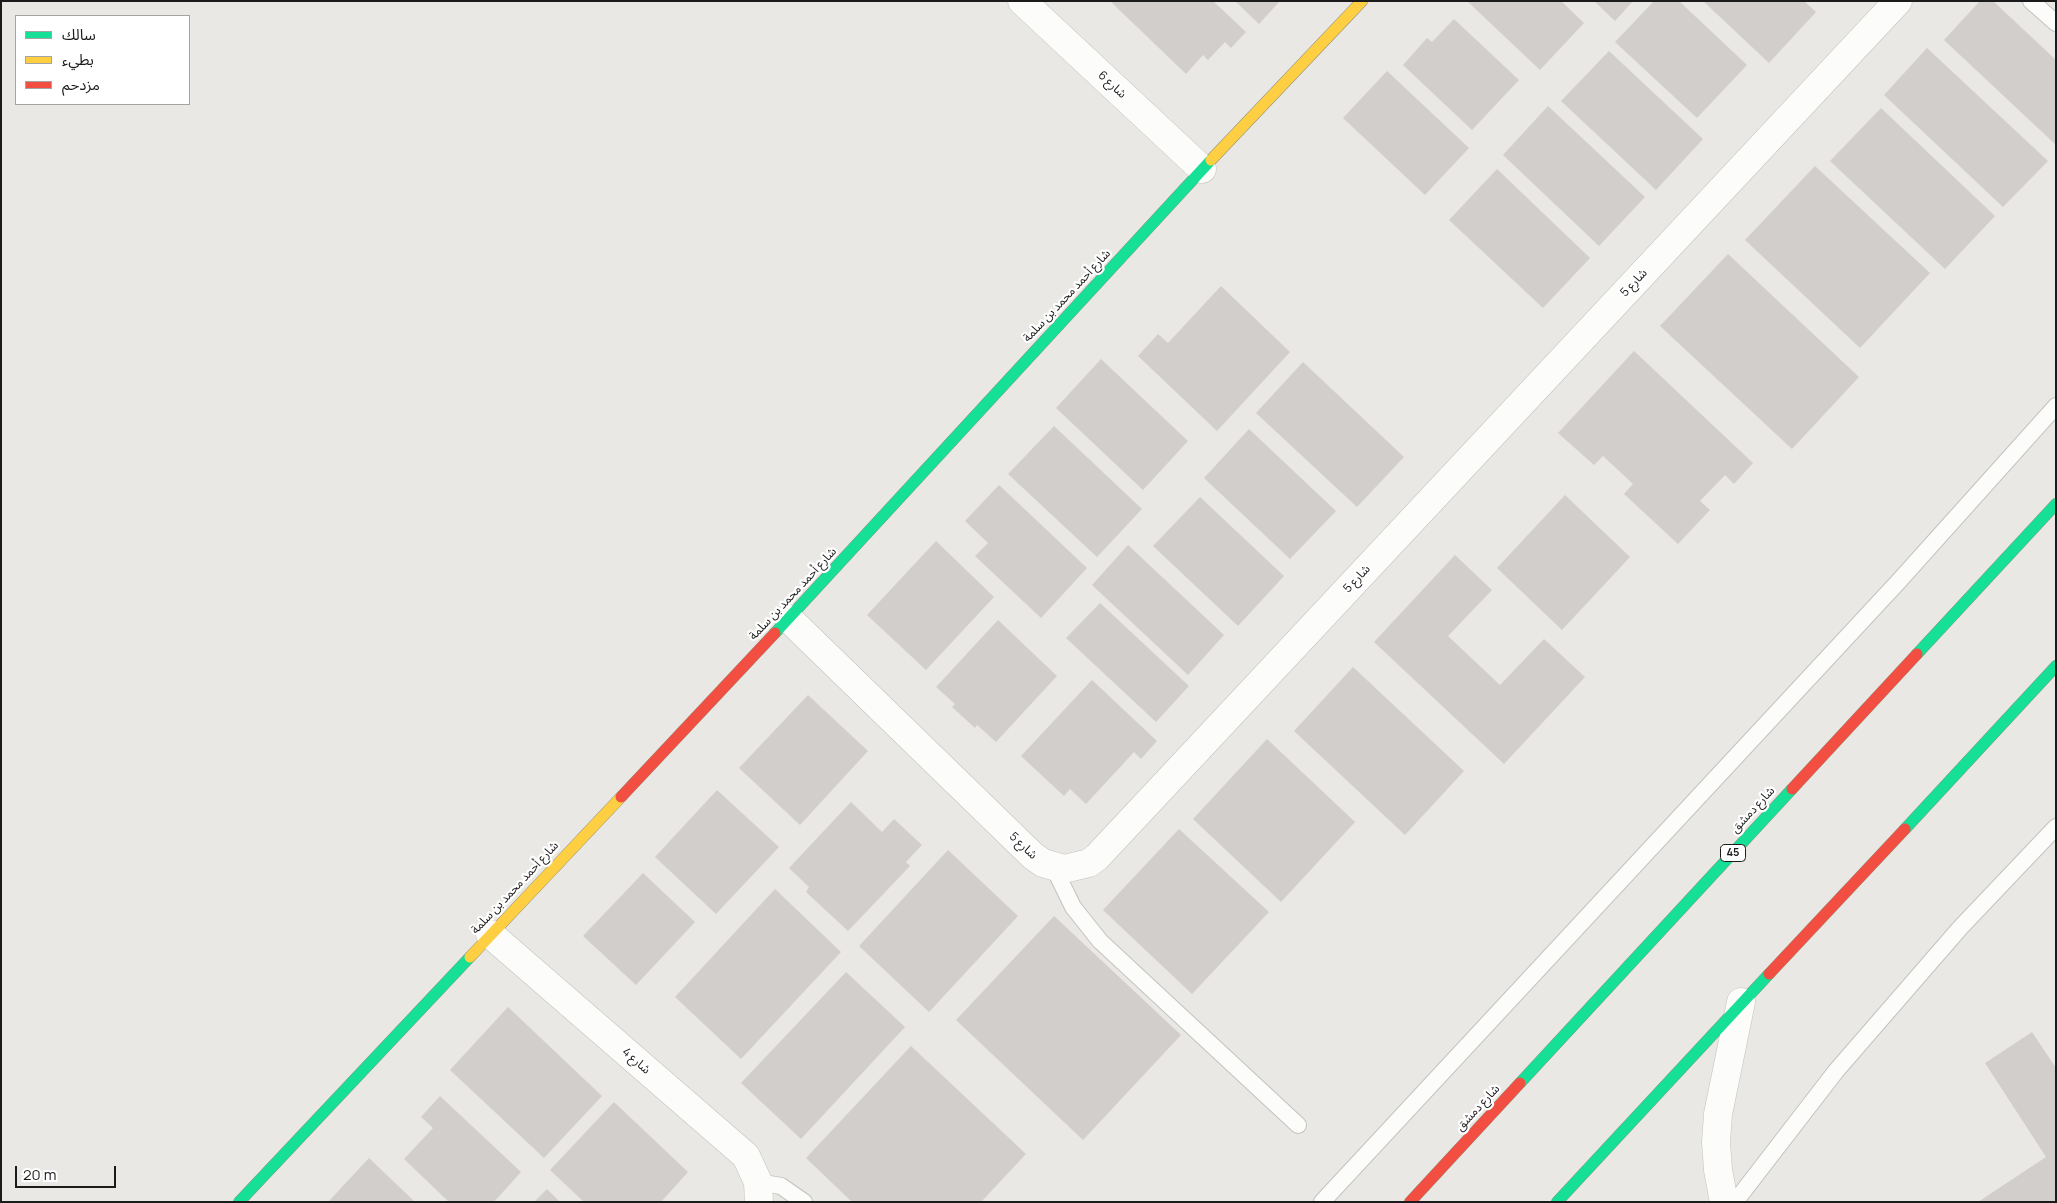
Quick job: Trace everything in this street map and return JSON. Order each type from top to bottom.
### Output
[{"type":"main road","name":"شارع أحمد محمد بن سلمة","points":[[239,1202],[789,619],[1202,168],[1362,1]]},
{"type":"main road","name":"شارع دمشق","points":[[1410,1202],[2056,504]]},
{"type":"main road","points":[[1557,1202],[2056,666]]},
{"type":"street","name":"شارع 6","points":[[1022,1],[1202,168]]},
{"type":"street","name":"شارع 5","points":[[789,619],[1034,856],[1054,868],[1080,866],[1097,857],[1898,1]]},
{"type":"street","name":"شارع 4","points":[[490,934],[746,1156],[758,1192]]},
{"type":"street","points":[[1724,1202],[1718,1170],[1716,1142],[1718,1114],[1742,1002]]},
{"type":"lane","points":[[2031,1],[2056,23]]},
{"type":"lane","points":[[1322,1202],[1899,581],[2056,406]]},
{"type":"lane","points":[[1735,1202],[1842,1064],[1960,928],[2056,827]]},
{"type":"lane","points":[[1054,868],[1072,907],[1090,930],[1298,1125]]},
{"type":"lane","points":[[758,1192],[782,1186],[804,1202]]},
{"type":"building","points":[[1110,1],[1213,1],[1246,32],[1231,48],[1225,42],[1208,60],[1203,55],[1186,74]]},
{"type":"building","points":[[1235,1],[1280,1],[1259,24]]},
{"type":"building","points":[[1467,1],[1561,1],[1584,23],[1540,70]]},
{"type":"building","points":[[1594,1],[1633,1],[1615,21]]},
{"type":"building","points":[[1654,1],[1679,1],[1747,65],[1697,118],[1615,42]]},
{"type":"building","points":[[1703,1],[1804,1],[1816,12],[1769,63]]},
{"type":"building","points":[[1980,1],[1993,1],[2056,60],[2056,145],[1944,40]]},
{"type":"building","points":[[1454,19],[1519,80],[1472,130],[1403,65],[1427,38],[1432,42]]},
{"type":"building","points":[[1927,48],[2048,161],[2003,207],[1884,95]]},
{"type":"building","points":[[1609,51],[1703,139],[1656,190],[1561,101]]},
{"type":"building","points":[[1387,71],[1469,148],[1425,195],[1343,118]]},
{"type":"building","points":[[1548,106],[1645,197],[1599,246],[1503,155]]},
{"type":"building","points":[[1881,108],[1995,216],[1945,269],[1830,161]]},
{"type":"building","points":[[1815,166],[1930,273],[1860,348],[1745,240]]},
{"type":"building","points":[[1497,169],[1590,258],[1543,308],[1449,220]]},
{"type":"building","points":[[1728,254],[1859,377],[1792,449],[1660,326]]},
{"type":"building","points":[[1221,286],[1290,352],[1217,431],[1138,356],[1158,334],[1168,343]]},
{"type":"building","points":[[1634,351],[1753,463],[1734,484],[1725,475],[1700,501],[1710,510],[1678,544],[1624,494],[1633,484],[1603,456],[1594,465],[1558,433]]},
{"type":"building","points":[[1101,359],[1188,441],[1143,490],[1056,408]]},
{"type":"building","points":[[1303,362],[1404,457],[1357,507],[1256,413]]},
{"type":"building","points":[[1054,426],[1142,509],[1097,557],[1008,474]]},
{"type":"building","points":[[1249,429],[1336,511],[1290,559],[1204,478]]},
{"type":"building","points":[[999,485],[1087,568],[1041,618],[975,556],[988,543],[965,521]]},
{"type":"building","points":[[1565,495],[1630,557],[1562,630],[1497,568]]},
{"type":"building","points":[[1200,497],[1284,576],[1238,626],[1153,546]]},
{"type":"building","points":[[936,541],[994,597],[926,670],[867,615]]},
{"type":"building","points":[[1128,545],[1224,635],[1188,675],[1092,585]]},
{"type":"building","points":[[1455,555],[1492,590],[1448,636],[1500,685],[1544,639],[1585,677],[1504,764],[1374,642]]},
{"type":"building","points":[[1100,603],[1189,686],[1156,722],[1066,638]]},
{"type":"building","points":[[998,620],[1057,676],[996,742],[977,725],[975,728],[952,707],[955,704],[936,687]]},
{"type":"building","points":[[1353,667],[1464,771],[1405,835],[1294,731]]},
{"type":"building","points":[[1092,680],[1157,741],[1141,759],[1134,752],[1086,804],[1070,789],[1064,796],[1021,756]]},
{"type":"building","points":[[808,695],[868,751],[800,825],[739,768]]},
{"type":"building","points":[[1267,739],[1355,822],[1281,902],[1193,819]]},
{"type":"building","points":[[717,790],[779,847],[716,914],[655,857]]},
{"type":"building","points":[[851,802],[882,832],[894,819],[922,845],[906,862],[910,866],[848,931],[806,892],[809,887],[789,868]]},
{"type":"building","points":[[1179,829],[1269,912],[1192,994],[1103,910]]},
{"type":"building","points":[[948,850],[1018,916],[929,1012],[859,946]]},
{"type":"building","points":[[643,873],[695,922],[636,985],[583,936]]},
{"type":"building","points":[[775,889],[841,952],[741,1059],[675,997]]},
{"type":"building","points":[[1054,916],[1181,1035],[1083,1140],[956,1020]]},
{"type":"building","points":[[846,972],[905,1027],[801,1139],[741,1083]]},
{"type":"building","points":[[508,1007],[602,1096],[544,1158],[450,1070]]},
{"type":"building","points":[[2032,1032],[2056,1068],[2056,1202],[1978,1202],[2046,1157],[1985,1063]]},
{"type":"building","points":[[911,1046],[1026,1154],[981,1202],[852,1202],[806,1158]]},
{"type":"building","points":[[440,1096],[521,1172],[494,1202],[449,1202],[404,1159],[433,1128],[421,1117]]},
{"type":"building","points":[[614,1102],[688,1172],[661,1202],[584,1202],[550,1170]]},
{"type":"building","points":[[369,1158],[415,1202],[328,1202]]},
{"type":"building","points":[[547,1189],[560,1202],[534,1202]]},
{"type":"traffic: fast","points":[[775,633],[1211,160]]},
{"type":"traffic: fast","points":[[1917,654],[2056,504]]},
{"type":"traffic: fast","points":[[1905,829],[2056,666]]},
{"type":"traffic: fast","points":[[1520,1083],[1792,789]]},
{"type":"traffic: fast","points":[[239,1202],[470,957]]},
{"type":"traffic: fast","points":[[1557,1202],[1769,974]]},
{"type":"traffic: slow","points":[[1211,160],[1362,1]]},
{"type":"traffic: slow","points":[[470,957],[621,797]]},
{"type":"traffic: jam","points":[[621,797],[775,633]]},
{"type":"traffic: jam","points":[[1792,789],[1917,654]]},
{"type":"traffic: jam","points":[[1769,974],[1905,829]]},
{"type":"traffic: jam","points":[[1410,1202],[1520,1083]]}]
